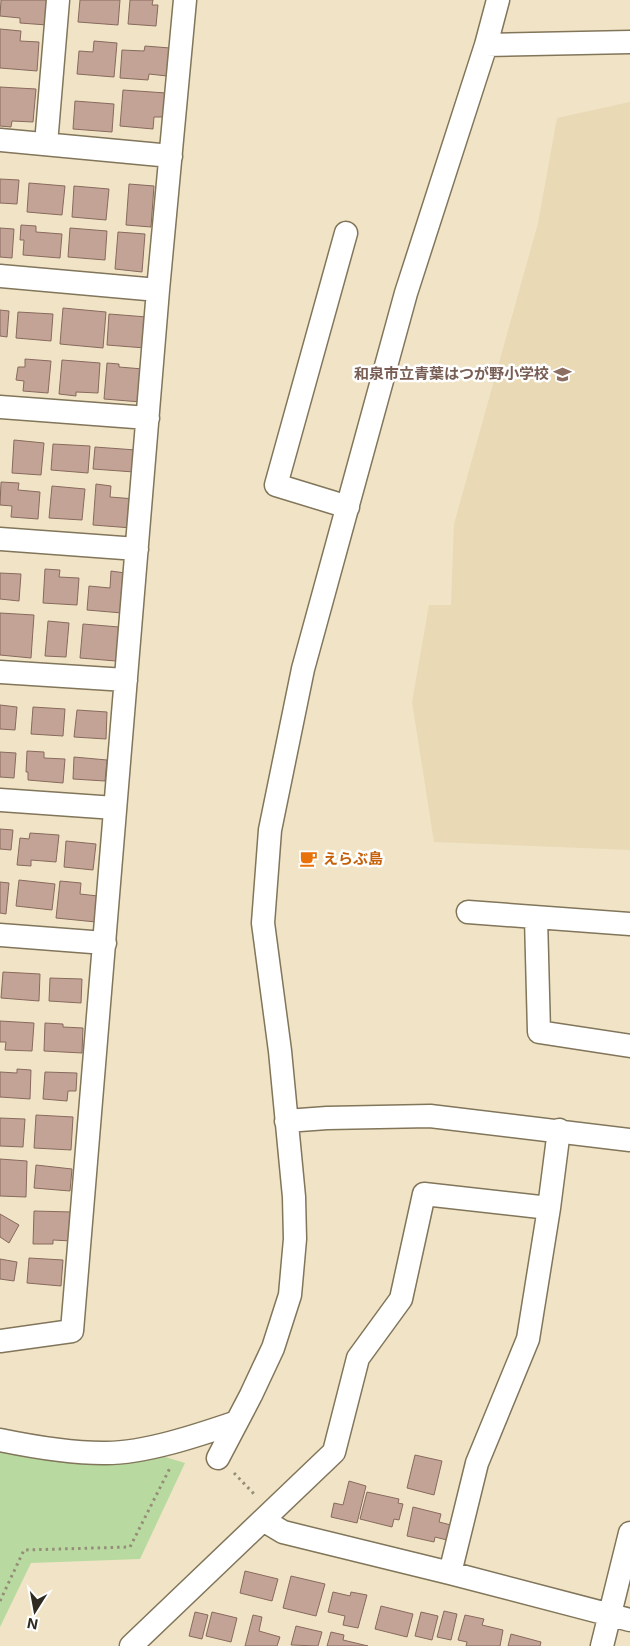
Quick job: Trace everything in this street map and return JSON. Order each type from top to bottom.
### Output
[{"type":"street","points":[[46,144],[58,0]]},
{"type":"street","points":[[0,1341],[72,1331],[158,290],[185,0]]},
{"type":"street","points":[[218,1458],[251,1396],[273,1348],[290,1295],[295,1238],[280,1051],[263,923],[270,830],[303,669],[406,293],[486,45],[498,0]]},
{"type":"street","points":[[486,45],[630,42]]},
{"type":"street","points":[[0,140],[171,156]]},
{"type":"street","points":[[346,234],[276,485],[348,507]]},
{"type":"street","points":[[0,276],[158,290]]},
{"type":"street","points":[[0,407],[148,418]]},
{"type":"street","points":[[0,539],[137,549]]},
{"type":"street","points":[[0,672],[126,680]]},
{"type":"street","points":[[0,800],[115,808]]},
{"type":"street","points":[[468,912],[630,924]]},
{"type":"street","points":[[536,918],[539,1032],[630,1046]]},
{"type":"street","points":[[0,935],[105,944]]},
{"type":"street","points":[[286,1121],[327,1118],[430,1116],[630,1140]]},
{"type":"street","points":[[450,1573],[477,1463],[528,1339],[549,1208],[559,1130]]},
{"type":"street","points":[[140,1644],[334,1452],[358,1358],[401,1299],[424,1194],[549,1208]]},
{"type":"street","points":[[0,1440],[54,1449],[104,1453],[137,1450],[187,1438],[237,1422]]},
{"type":"street","points":[[268,1516],[283,1532],[620,1617]]},
{"type":"street","points":[[602,1646],[620,1617],[630,1532]]},
{"type":"path","points":[[0,1601],[24,1550],[130,1548],[187,1438]]},
{"type":"path","points":[[218,1458],[268,1516]]},
{"type":"shaded area","name":"和泉市立青葉はつが野小学校","points":[[630,102],[630,850],[434,842],[412,702],[429,605],[451,605],[454,524],[538,223],[557,118]]},
{"type":"green space","points":[[0,1447],[162,1456],[185,1463],[140,1559],[31,1563],[0,1627]]},
{"type":"building","points":[[1,0],[49,0],[47,25],[20,23],[20,18],[0,16]]},
{"type":"building","points":[[80,0],[120,0],[118,25],[78,22]]},
{"type":"building","points":[[130,0],[153,0],[152,5],[158,5],[156,26],[128,24]]},
{"type":"building","points":[[0,29],[21,31],[20,41],[39,42],[37,71],[0,68]]},
{"type":"building","points":[[94,41],[117,43],[114,77],[77,74],[79,51],[93,52]]},
{"type":"building","points":[[145,46],[170,48],[167,76],[149,74],[148,80],[120,78],[122,50],[144,51]]},
{"type":"building","points":[[0,87],[36,89],[33,122],[12,121],[11,127],[0,126]]},
{"type":"building","points":[[123,90],[166,93],[164,117],[154,117],[153,129],[120,126]]},
{"type":"building","points":[[75,101],[114,104],[112,132],[73,129]]},
{"type":"building","points":[[0,179],[19,180],[17,204],[0,203]]},
{"type":"building","points":[[29,183],[65,186],[62,215],[27,212]]},
{"type":"building","points":[[129,184],[154,186],[151,227],[126,225]]},
{"type":"building","points":[[74,186],[109,189],[106,220],[72,217]]},
{"type":"building","points":[[21,225],[36,226],[36,232],[62,234],[60,258],[23,255],[24,240],[20,240]]},
{"type":"building","points":[[0,228],[14,229],[12,258],[0,257]]},
{"type":"building","points":[[70,228],[107,231],[105,260],[68,257]]},
{"type":"building","points":[[118,232],[145,234],[142,272],[115,269]]},
{"type":"building","points":[[63,308],[106,312],[103,348],[60,344]]},
{"type":"building","points":[[0,310],[9,311],[7,337],[0,336]]},
{"type":"building","points":[[18,312],[53,314],[51,341],[16,338]]},
{"type":"building","points":[[109,314],[147,317],[145,348],[107,345]]},
{"type":"building","points":[[25,359],[51,361],[48,393],[23,391],[24,381],[16,380],[18,367],[25,367]]},
{"type":"building","points":[[62,360],[100,363],[98,393],[76,392],[76,396],[59,394]]},
{"type":"building","points":[[107,363],[119,364],[119,367],[143,369],[141,402],[104,399]]},
{"type":"building","points":[[14,440],[44,443],[41,475],[12,473]]},
{"type":"building","points":[[53,444],[90,446],[88,473],[51,470]]},
{"type":"building","points":[[95,447],[136,450],[134,472],[93,469]]},
{"type":"building","points":[[1,482],[19,483],[18,490],[40,492],[38,519],[11,517],[12,506],[0,505]]},
{"type":"building","points":[[96,484],[111,486],[110,497],[135,499],[132,528],[93,525]]},
{"type":"building","points":[[52,486],[85,489],[82,520],[49,518]]},
{"type":"building","points":[[45,569],[60,570],[59,577],[79,578],[77,605],[43,603]]},
{"type":"building","points":[[111,571],[125,573],[122,613],[87,610],[89,586],[110,588]]},
{"type":"building","points":[[0,573],[21,574],[19,601],[0,599]]},
{"type":"building","points":[[0,613],[34,615],[31,658],[0,655]]},
{"type":"building","points":[[48,621],[69,623],[66,657],[45,656]]},
{"type":"building","points":[[83,624],[119,627],[116,661],[80,658]]},
{"type":"building","points":[[0,705],[17,707],[15,730],[0,729]]},
{"type":"building","points":[[33,707],[65,709],[63,736],[31,734]]},
{"type":"building","points":[[77,710],[107,712],[106,739],[74,737]]},
{"type":"building","points":[[27,751],[44,752],[44,758],[65,759],[63,783],[28,780],[28,772],[26,772]]},
{"type":"building","points":[[0,752],[16,753],[14,778],[0,777]]},
{"type":"building","points":[[74,757],[107,760],[105,781],[73,779]]},
{"type":"building","points":[[0,829],[13,830],[11,850],[0,849]]},
{"type":"building","points":[[30,833],[59,835],[56,862],[31,860],[31,866],[17,865],[20,838],[29,839]]},
{"type":"building","points":[[66,841],[96,844],[93,870],[64,867]]},
{"type":"building","points":[[19,880],[55,884],[52,910],[16,906]]},
{"type":"building","points":[[60,881],[81,883],[80,894],[98,896],[96,922],[56,918]]},
{"type":"building","points":[[0,882],[9,883],[6,914],[0,913]]},
{"type":"building","points":[[3,972],[40,974],[39,1001],[1,998]]},
{"type":"building","points":[[50,978],[82,979],[81,1003],[49,1001]]},
{"type":"building","points":[[0,1021],[34,1023],[32,1051],[5,1050],[6,1042],[0,1042]]},
{"type":"building","points":[[45,1023],[63,1024],[63,1027],[83,1028],[82,1053],[44,1051]]},
{"type":"building","points":[[17,1069],[31,1070],[30,1099],[0,1097],[0,1072],[17,1073]]},
{"type":"building","points":[[45,1072],[77,1073],[76,1091],[68,1091],[67,1101],[43,1099]]},
{"type":"building","points":[[36,1115],[73,1117],[71,1150],[34,1148]]},
{"type":"building","points":[[0,1118],[25,1119],[23,1147],[0,1146]]},
{"type":"building","points":[[0,1159],[27,1161],[26,1197],[0,1196]]},
{"type":"building","points":[[36,1165],[72,1169],[70,1191],[34,1188]]},
{"type":"building","points":[[34,1211],[72,1212],[71,1241],[53,1240],[53,1244],[33,1244]]},
{"type":"building","points":[[0,1214],[19,1225],[9,1243],[0,1237]]},
{"type":"building","points":[[29,1258],[63,1260],[61,1286],[27,1283]]},
{"type":"building","points":[[0,1259],[17,1262],[14,1281],[0,1279]]},
{"type":"building","points":[[415,1455],[442,1461],[434,1495],[407,1488]]},
{"type":"building","points":[[349,1481],[366,1486],[357,1523],[331,1517],[334,1503],[343,1505]]},
{"type":"building","points":[[367,1492],[399,1499],[398,1503],[403,1504],[399,1520],[394,1519],[392,1527],[360,1519]]},
{"type":"building","points":[[413,1507],[441,1514],[439,1522],[455,1526],[451,1541],[435,1537],[434,1542],[407,1536]]},
{"type":"building","points":[[245,1571],[278,1579],[272,1601],[240,1593]]},
{"type":"building","points":[[291,1576],[325,1584],[316,1616],[283,1608]]},
{"type":"building","points":[[333,1592],[350,1596],[351,1592],[367,1595],[358,1628],[343,1625],[345,1616],[328,1612]]},
{"type":"building","points":[[381,1606],[413,1614],[407,1637],[375,1629]]},
{"type":"building","points":[[444,1611],[457,1614],[451,1640],[437,1637]]},
{"type":"building","points":[[195,1612],[208,1615],[202,1639],[189,1636]]},
{"type":"building","points":[[212,1612],[237,1618],[231,1642],[206,1636]]},
{"type":"building","points":[[421,1612],[438,1616],[432,1640],[415,1636]]},
{"type":"building","points":[[253,1615],[262,1617],[259,1631],[280,1637],[277,1646],[245,1646]]},
{"type":"building","points":[[465,1615],[484,1619],[482,1625],[503,1630],[500,1646],[466,1646],[467,1642],[458,1640]]},
{"type":"building","points":[[296,1626],[322,1632],[318,1646],[291,1645]]},
{"type":"building","points":[[331,1632],[344,1635],[343,1640],[368,1646],[327,1646]]},
{"type":"building","points":[[511,1634],[541,1642],[540,1646],[508,1646]]},
{"type":"place","name":"和泉市立青葉はつが野小学校","points":[[563,374]]},
{"type":"place","name":"えらぶ島","points":[[309,859]]}]
